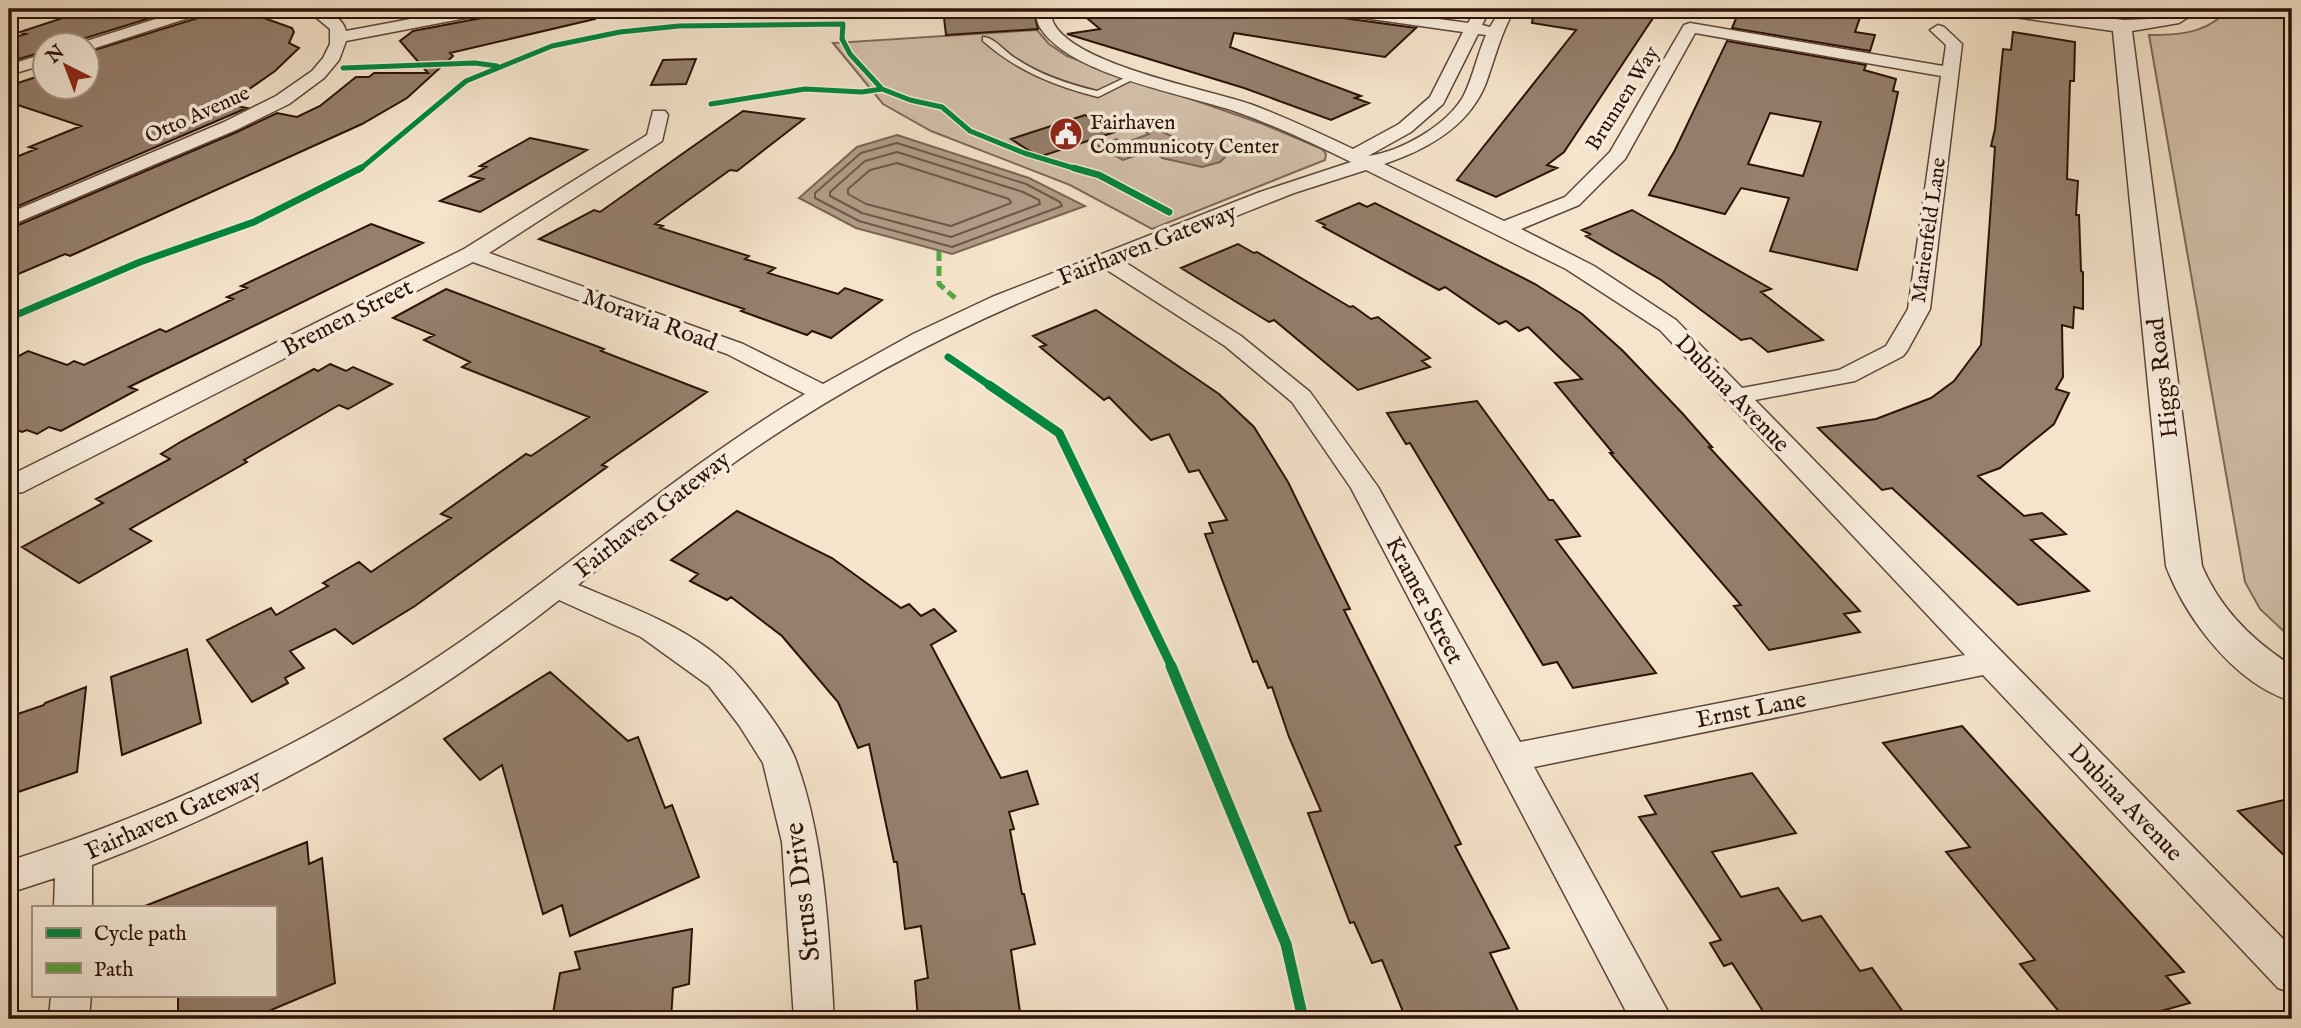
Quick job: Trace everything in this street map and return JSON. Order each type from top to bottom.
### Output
[{"type":"street","points":[[9,11],[17,9]]},
{"type":"street","points":[[102,41],[202,9]]},
{"type":"street","points":[[313,9],[338,27],[340,37],[487,9]]},
{"type":"street","name":"Dubina Avenue","points":[[1042,9],[1042,16],[1050,32],[1067,46],[1097,61],[1249,110],[1361,161],[1577,265],[1668,325],[2292,975]]},
{"type":"street","points":[[1336,9],[1494,32]]},
{"type":"street","name":"Fairhaven Gateway","points":[[1361,161],[1437,100],[1483,9]]},
{"type":"street","name":"Fairhaven Gateway","points":[[9,877],[74,857],[190,808],[295,759],[377,713],[558,588],[700,474],[748,440],[824,394],[956,322],[1311,180],[1361,161],[1419,145],[1468,105],[1494,32],[1508,9]]},
{"type":"street","points":[[2000,9],[2122,27],[2161,22],[2192,9]]},
{"type":"street","name":"Higgs Road","points":[[2122,27],[2184,566],[2203,607],[2215,621],[2246,652],[2292,686]]},
{"type":"street","name":"Brunnen Way","points":[[1502,229],[1572,201],[1618,155],[1690,28],[1950,72]]},
{"type":"street","name":"Marienfeld Lane","points":[[1737,397],[1846,376],[1895,351],[1919,309],[1954,44],[1938,30]]},
{"type":"street","name":"Otto Avenue","points":[[9,220],[262,111],[314,79],[334,57],[340,37]]},
{"type":"street","points":[[9,70],[32,63]]},
{"type":"street","name":"Bremen Street","points":[[9,485],[13,486],[472,254],[656,138],[659,115]]},
{"type":"street","name":"Moravia Road","points":[[472,254],[735,349],[824,394]]},
{"type":"street","name":"Kramer Street","points":[[1106,260],[1233,341],[1301,397],[1364,487],[1653,1019]]},
{"type":"street","name":"Struss Drive","points":[[558,588],[652,629],[720,677],[751,716],[779,760],[800,842],[814,1019]]},
{"type":"street","name":"Ernst Lane","points":[[1510,758],[1992,661]]},
{"type":"street","points":[[73,906],[74,857]]},
{"type":"street","points":[[68,1019],[71,996]]},
{"type":"lane","points":[[986,39],[1004,55],[1042,77],[1098,94],[1138,75]]},
{"type":"shaded area","points":[[2224,9],[2292,9],[2292,639],[2260,609],[2245,582],[2149,35],[2198,30],[2223,15]]},
{"type":"shaded area","points":[[1037,30],[1049,44],[1067,56],[1263,124],[1322,149],[1326,154],[1325,160],[1152,229],[1070,185],[931,131],[883,104],[833,43]]},
{"type":"water","points":[[1154,127],[1188,145],[1214,145],[1226,156],[1220,162],[1202,167],[1162,158],[1159,155],[1172,151],[1163,146],[1123,160],[1097,146],[1117,139],[1125,143],[1149,134],[1143,131]]},
{"type":"water","points":[[897,135],[1029,178],[1085,206],[952,254],[856,228],[799,198],[857,147]]},
{"type":"building","points":[[90,9],[179,9],[102,33],[32,32],[32,55],[9,60],[9,39],[26,34],[20,32]]},
{"type":"building","points":[[213,9],[250,9],[250,13],[292,28],[294,32],[289,43],[299,48],[275,71],[228,104],[247,108],[9,210],[9,160],[36,149],[29,147],[81,126],[9,102],[9,86],[32,78],[32,102],[102,102],[102,48],[208,15]]},
{"type":"building","points":[[497,9],[594,9],[595,19],[450,53],[453,56],[407,98],[362,124],[70,256],[65,254],[9,278],[9,229],[277,113],[297,117],[320,106],[356,77],[369,77],[374,73],[428,73],[400,41],[413,31],[487,17]]},
{"type":"building","points":[[943,9],[1033,9],[1038,29],[946,35]]},
{"type":"building","points":[[1076,9],[1327,9],[1336,17],[1416,28],[1385,57],[1234,33],[1230,47],[1361,96],[1355,98],[1369,103],[1331,120],[1244,88],[1067,34],[1100,29]]},
{"type":"building","points":[[1534,9],[1659,9],[1564,152],[1547,165],[1557,168],[1496,197],[1457,180],[1576,30],[1532,23]]},
{"type":"building","points":[[1740,9],[1863,9],[1855,32],[1875,35],[1870,51],[1732,28]]},
{"type":"building","points":[[2013,32],[2075,42],[2074,81],[2070,81],[2067,179],[2078,181],[2076,215],[2079,215],[2083,309],[2074,307],[2073,328],[2062,325],[2063,377],[2056,389],[2069,393],[2054,424],[2000,468],[1978,476],[2024,516],[2042,513],[2066,534],[2031,540],[2089,591],[2018,605],[1892,488],[1882,490],[1818,428],[1876,419],[1931,398],[1954,381],[1981,345],[1995,147],[1991,146],[2003,49],[2011,50]]},
{"type":"building","points":[[1727,41],[1866,65],[1864,70],[1896,79],[1893,91],[1898,92],[1857,270],[1770,251],[1789,198],[1741,188],[1725,214],[1649,195],[1675,150]],"holes":[[[1770,113],[1821,122],[1803,176],[1748,164]]]},
{"type":"building","points":[[696,59],[686,84],[651,85],[663,60]]},
{"type":"building","points":[[743,111],[804,119],[737,171],[730,170],[655,224],[663,226],[660,228],[749,256],[745,259],[775,268],[768,273],[838,294],[845,288],[882,300],[831,338],[812,331],[807,335],[741,311],[744,309],[539,239],[594,210],[600,212]]},
{"type":"building","points":[[1085,115],[1115,132],[1039,157],[1011,139]]},
{"type":"building","points":[[530,138],[587,150],[480,212],[440,201],[483,179],[470,176],[486,167],[480,166]]},
{"type":"building","points":[[1359,203],[1367,207],[1375,203],[1535,284],[1582,314],[1623,351],[1683,414],[1712,447],[1709,447],[1860,611],[1844,614],[1860,632],[1769,650],[1734,606],[1741,605],[1610,453],[1613,453],[1555,383],[1582,379],[1528,327],[1519,331],[1506,321],[1499,324],[1445,287],[1439,290],[1323,227],[1325,225],[1317,221]]},
{"type":"building","points":[[1632,210],[1771,289],[1761,292],[1823,340],[1768,352],[1751,338],[1741,340],[1661,280],[1586,236],[1590,234],[1582,230]]},
{"type":"building","points":[[371,224],[423,243],[129,387],[137,390],[61,431],[49,427],[37,434],[9,427],[9,361],[28,351],[67,365],[74,361],[84,365],[160,329],[166,332],[233,299],[227,297],[247,288],[241,286]]},
{"type":"building","points":[[1238,244],[1257,252],[1350,307],[1353,306],[1371,319],[1378,317],[1430,358],[1422,361],[1430,367],[1358,390],[1274,320],[1269,322],[1181,268]]},
{"type":"building","points":[[446,289],[604,349],[601,351],[707,392],[602,465],[607,467],[415,606],[353,644],[335,629],[290,651],[304,668],[285,678],[288,683],[252,702],[207,640],[271,608],[276,615],[328,586],[323,583],[359,562],[371,572],[451,518],[441,514],[526,454],[531,456],[589,417],[462,367],[470,362],[424,340],[434,335],[393,318]]},
{"type":"building","points":[[1096,310],[1219,394],[1254,427],[1288,482],[1350,609],[1344,610],[1461,844],[1455,846],[1509,948],[1490,953],[1522,1019],[1406,1019],[1382,960],[1372,963],[1354,922],[1350,923],[1308,813],[1321,811],[1289,737],[1272,687],[1268,688],[1257,661],[1253,662],[1205,534],[1213,533],[1209,523],[1227,520],[1199,470],[1189,472],[1169,434],[1151,440],[1109,397],[1104,400],[1040,347],[1046,345],[1033,336]]},
{"type":"building","points":[[330,364],[346,371],[353,367],[392,384],[348,409],[339,405],[130,529],[151,541],[79,583],[22,547],[103,503],[96,499],[170,459],[161,454],[182,441],[314,369],[318,371]]},
{"type":"building","points":[[1477,401],[1549,500],[1553,500],[1580,536],[1556,540],[1656,673],[1573,688],[1557,662],[1543,665],[1410,443],[1406,444],[1387,413]]},
{"type":"building","points":[[737,511],[832,558],[901,608],[909,604],[921,616],[934,609],[956,631],[931,645],[1001,778],[1027,771],[1038,804],[1009,812],[1014,829],[1010,830],[1022,894],[1035,944],[1011,950],[1021,1019],[918,1019],[915,981],[928,978],[921,926],[905,929],[897,862],[894,862],[869,744],[858,748],[838,702],[782,636],[731,597],[727,600],[690,581],[698,574],[671,560]]},
{"type":"building","points":[[187,649],[201,723],[122,755],[111,677]]},
{"type":"building","points":[[550,672],[628,741],[638,737],[665,808],[672,805],[699,877],[570,936],[562,905],[543,914],[502,765],[480,780],[444,739]]},
{"type":"building","points":[[86,687],[77,772],[9,795],[9,717]]},
{"type":"building","points":[[1962,726],[2184,972],[2166,976],[2190,1003],[2132,1019],[2065,1019],[2020,964],[2035,960],[1946,852],[1970,847],[1883,743]]},
{"type":"building","points":[[1752,773],[1796,833],[1712,852],[1741,897],[1778,888],[1802,921],[1821,916],[1860,971],[1872,968],[1908,1019],[1768,1019],[1732,963],[1724,966],[1710,943],[1721,940],[1639,817],[1656,814],[1645,796]]},
{"type":"building","points":[[2292,798],[2292,863],[2238,811]]},
{"type":"building","points":[[307,842],[309,864],[322,858],[335,983],[250,1019],[178,1019],[178,996],[276,996],[276,906],[145,906]]},
{"type":"building","points":[[692,929],[689,984],[673,988],[671,1019],[552,1019],[560,973],[580,969],[575,952]]},
{"type":"marked path","points":[[939,251],[937,279],[942,289],[955,298]]},
{"type":"cycle path","points":[[9,318],[140,262],[254,222],[355,173],[466,81],[552,46],[620,32],[679,26],[843,24],[842,39],[850,54],[882,89],[910,100],[942,107],[970,131],[1024,153],[1099,175],[1169,212]]},
{"type":"cycle path","points":[[343,68],[475,63],[497,66]]},
{"type":"cycle path","points":[[711,104],[805,89],[862,92],[882,89]]},
{"type":"cycle path","points":[[948,357],[1059,433],[1160,638],[1286,944],[1303,1019]]},
{"type":"place","name":"Fairhaven Communicoty Center","points":[[1066,134]]}]
